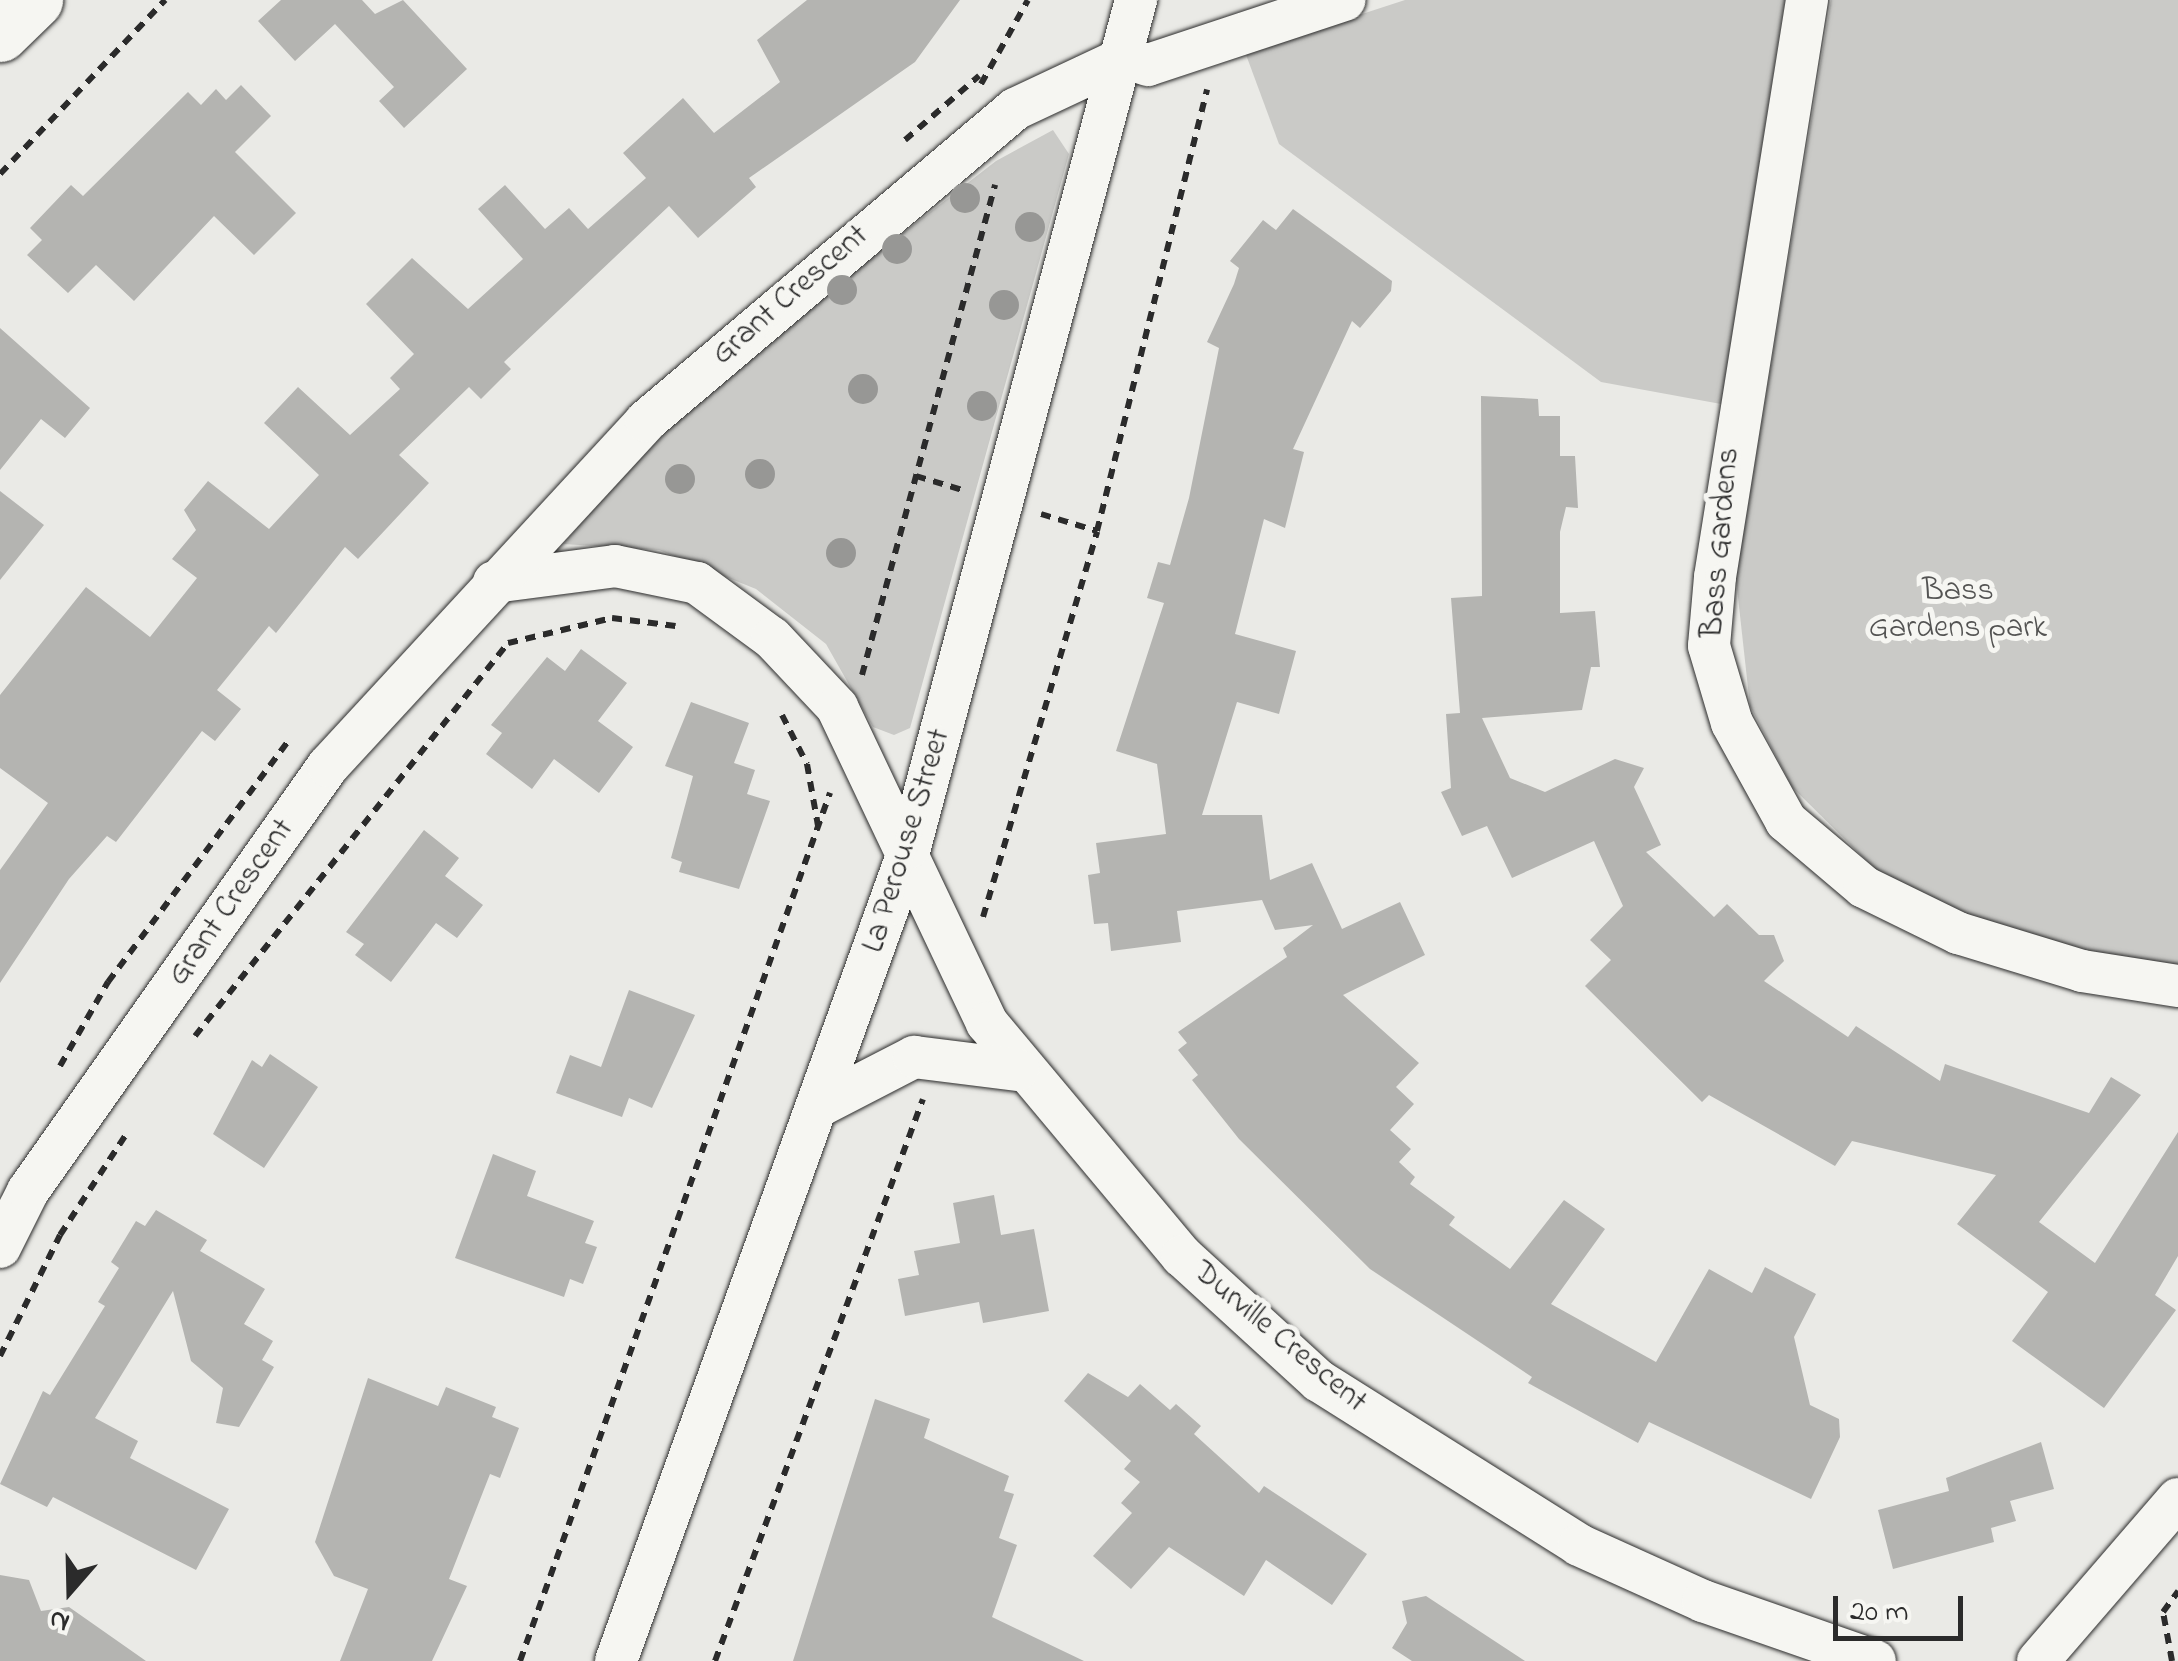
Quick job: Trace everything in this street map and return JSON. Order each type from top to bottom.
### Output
[{"type":"street","points":[[0,34],[35,0]]},
{"type":"street","name":"La Perouse Street","points":[[616,1661],[821,1104],[910,847],[1124,58],[1136,0]]},
{"type":"street","points":[[1124,58],[1148,65],[1345,0]]},
{"type":"street","name":"Bass Gardens","points":[[1806,0],[1715,577],[1709,646],[1732,722],[1786,821],[1864,887],[1958,933],[2082,972],[2178,986]]},
{"type":"street","name":"Grant Crescent","points":[[0,1247],[28,1191],[328,766],[646,421],[986,127],[1124,58]]},
{"type":"street","points":[[494,582],[615,566],[697,583],[772,638],[847,732],[910,847]]},
{"type":"street","name":"Durville Crescent","points":[[910,847],[965,977],[1018,1070],[1182,1256],[1319,1381],[1579,1545],[1702,1601],[1875,1661]]},
{"type":"street","points":[[821,1104],[886,1068],[940,1054],[1018,1070]]},
{"type":"street","points":[[2038,1661],[2178,1499]]},
{"type":"path","points":[[0,174],[165,0]]},
{"type":"path","points":[[520,1661],[819,827],[997,177],[980,76],[1028,0]]},
{"type":"path","points":[[965,977],[1097,531],[1198,147],[1214,43]]},
{"type":"path","points":[[190,1042],[508,643],[612,618],[684,627]]},
{"type":"path","points":[[774,701],[806,764],[819,827]]},
{"type":"path","points":[[715,1661],[940,1054]]},
{"type":"path","points":[[0,1356],[60,1235],[134,1121]]},
{"type":"path","points":[[2172,1661],[2164,1612],[2178,1591]]},
{"type":"green space","points":[[1405,0],[1785,0],[1721,404],[1601,382],[1279,144],[1245,52]]},
{"type":"green space","name":"Bass Gardens park","points":[[1831,0],[2178,0],[2178,965],[2072,948],[1958,912],[1877,871],[1792,787],[1750,706],[1736,579]]},
{"type":"green space","points":[[1053,130],[1069,154],[910,728],[894,735],[873,727],[826,644],[756,589],[659,550],[563,544],[645,448],[809,306],[996,161]]},
{"type":"building","points":[[281,0],[362,0],[375,14],[403,0],[467,69],[404,128],[379,101],[394,87],[335,24],[295,61],[258,21]]},
{"type":"building","points":[[807,0],[960,0],[915,62],[749,178],[756,187],[698,238],[669,206],[504,362],[511,369],[481,399],[469,387],[399,455],[429,483],[358,559],[345,547],[276,633],[269,626],[217,690],[241,709],[215,741],[202,731],[116,842],[107,836],[69,879],[0,983],[0,870],[48,803],[0,768],[0,695],[86,587],[150,637],[197,578],[172,559],[196,530],[184,510],[208,481],[269,529],[319,475],[264,423],[298,387],[350,435],[400,389],[390,378],[414,354],[366,304],[412,258],[468,309],[523,259],[478,209],[505,185],[545,229],[569,208],[588,229],[646,178],[623,153],[683,98],[714,133],[780,82],[757,40]]},
{"type":"building","points":[[241,85],[271,116],[235,152],[296,213],[254,255],[214,216],[134,301],[96,265],[68,293],[27,255],[42,240],[30,228],[71,185],[83,196],[188,92],[201,105],[216,89],[226,100]]},
{"type":"building","points":[[1293,209],[1392,281],[1391,291],[1360,328],[1352,321],[1293,449],[1304,452],[1285,528],[1264,519],[1235,634],[1296,651],[1279,714],[1237,702],[1202,815],[1262,815],[1270,880],[1312,863],[1342,929],[1400,902],[1425,955],[1343,995],[1419,1063],[1396,1087],[1414,1104],[1390,1130],[1411,1149],[1399,1162],[1415,1177],[1410,1184],[1455,1217],[1449,1225],[1510,1269],[1564,1200],[1605,1229],[1551,1304],[1656,1362],[1709,1269],[1752,1293],[1765,1267],[1816,1294],[1794,1337],[1810,1405],[1839,1419],[1840,1437],[1811,1499],[1649,1422],[1638,1443],[1528,1383],[1532,1377],[1370,1269],[1239,1139],[1192,1080],[1198,1075],[1178,1050],[1187,1043],[1178,1032],[1287,957],[1283,948],[1313,925],[1275,930],[1262,900],[1177,911],[1181,942],[1111,951],[1108,923],[1094,924],[1088,875],[1100,873],[1096,843],[1166,834],[1157,764],[1116,751],[1164,603],[1147,598],[1158,562],[1170,565],[1189,498],[1219,348],[1207,342],[1239,268],[1230,261],[1263,220],[1276,230]]},
{"type":"building","points":[[0,328],[90,408],[65,438],[41,419],[0,470]]},
{"type":"building","points":[[1481,396],[1538,399],[1539,416],[1560,416],[1560,456],[1575,456],[1578,508],[1566,507],[1560,532],[1560,613],[1595,611],[1600,667],[1591,667],[1582,710],[1482,718],[1510,778],[1545,792],[1615,759],[1644,768],[1634,787],[1661,845],[1646,852],[1714,917],[1727,904],[1759,935],[1774,935],[1784,961],[1764,981],[1848,1037],[1856,1026],[1940,1081],[1945,1064],[2089,1113],[2111,1077],[2141,1095],[2039,1222],[2095,1263],[2178,1132],[2178,1256],[2155,1295],[2176,1310],[2104,1408],[2012,1341],[2048,1292],[1957,1224],[1996,1175],[1852,1141],[1835,1166],[1709,1095],[1702,1102],[1585,986],[1611,960],[1590,940],[1623,906],[1594,841],[1512,878],[1487,826],[1462,836],[1441,792],[1451,788],[1446,714],[1460,713],[1451,598],[1482,596]]},
{"type":"building","points":[[0,491],[44,525],[0,580]]},
{"type":"building","points":[[581,649],[627,683],[598,721],[633,747],[599,793],[554,759],[532,789],[486,754],[502,733],[491,725],[547,657],[565,671]]},
{"type":"building","points":[[691,702],[749,723],[734,763],[755,770],[747,794],[770,801],[739,889],[679,872],[682,862],[671,858],[693,776],[665,766]]},
{"type":"building","points":[[424,830],[459,858],[445,876],[483,905],[457,938],[436,923],[391,982],[355,955],[364,944],[346,932]]},
{"type":"building","points":[[629,990],[695,1015],[652,1108],[629,1098],[622,1117],[556,1093],[570,1055],[601,1067]]},
{"type":"building","points":[[270,1054],[318,1087],[264,1168],[213,1134],[252,1060],[262,1067]]},
{"type":"building","points":[[493,1154],[536,1171],[527,1196],[594,1221],[585,1243],[597,1247],[583,1284],[570,1279],[564,1297],[455,1258]]},
{"type":"building","points":[[994,1195],[1001,1235],[1034,1229],[1049,1311],[983,1323],[979,1302],[905,1316],[898,1279],[919,1275],[914,1251],[960,1243],[953,1203]]},
{"type":"building","points":[[156,1210],[207,1240],[200,1251],[265,1289],[244,1324],[273,1341],[262,1360],[274,1367],[239,1427],[216,1423],[223,1388],[191,1361],[173,1291],[95,1418],[138,1441],[130,1458],[229,1509],[196,1570],[53,1497],[47,1507],[0,1484],[43,1391],[50,1395],[105,1306],[98,1302],[119,1268],[111,1262],[136,1221],[145,1226]]},
{"type":"building","points":[[1088,1373],[1128,1397],[1140,1384],[1170,1410],[1176,1404],[1201,1426],[1194,1434],[1259,1493],[1264,1486],[1367,1554],[1332,1605],[1266,1560],[1244,1596],[1169,1547],[1131,1589],[1093,1556],[1132,1513],[1121,1503],[1140,1482],[1124,1469],[1131,1461],[1064,1401]]},
{"type":"building","points":[[368,1378],[438,1406],[446,1387],[496,1407],[492,1417],[519,1428],[500,1478],[490,1474],[449,1579],[467,1586],[432,1661],[340,1661],[368,1589],[334,1576],[315,1542]]},
{"type":"building","points":[[875,1399],[930,1419],[924,1438],[1009,1476],[1004,1491],[1014,1494],[999,1538],[1017,1545],[992,1617],[1084,1661],[793,1661]]},
{"type":"building","points":[[2041,1442],[2054,1489],[2010,1501],[2016,1521],[1991,1528],[1994,1542],[1893,1569],[1878,1510],[1949,1491],[1946,1478]]},
{"type":"building","points":[[0,1575],[29,1580],[41,1611],[69,1607],[146,1661],[0,1661]]},
{"type":"building","points":[[1426,1596],[1525,1661],[1412,1661],[1392,1648],[1407,1623],[1402,1601]]}]
